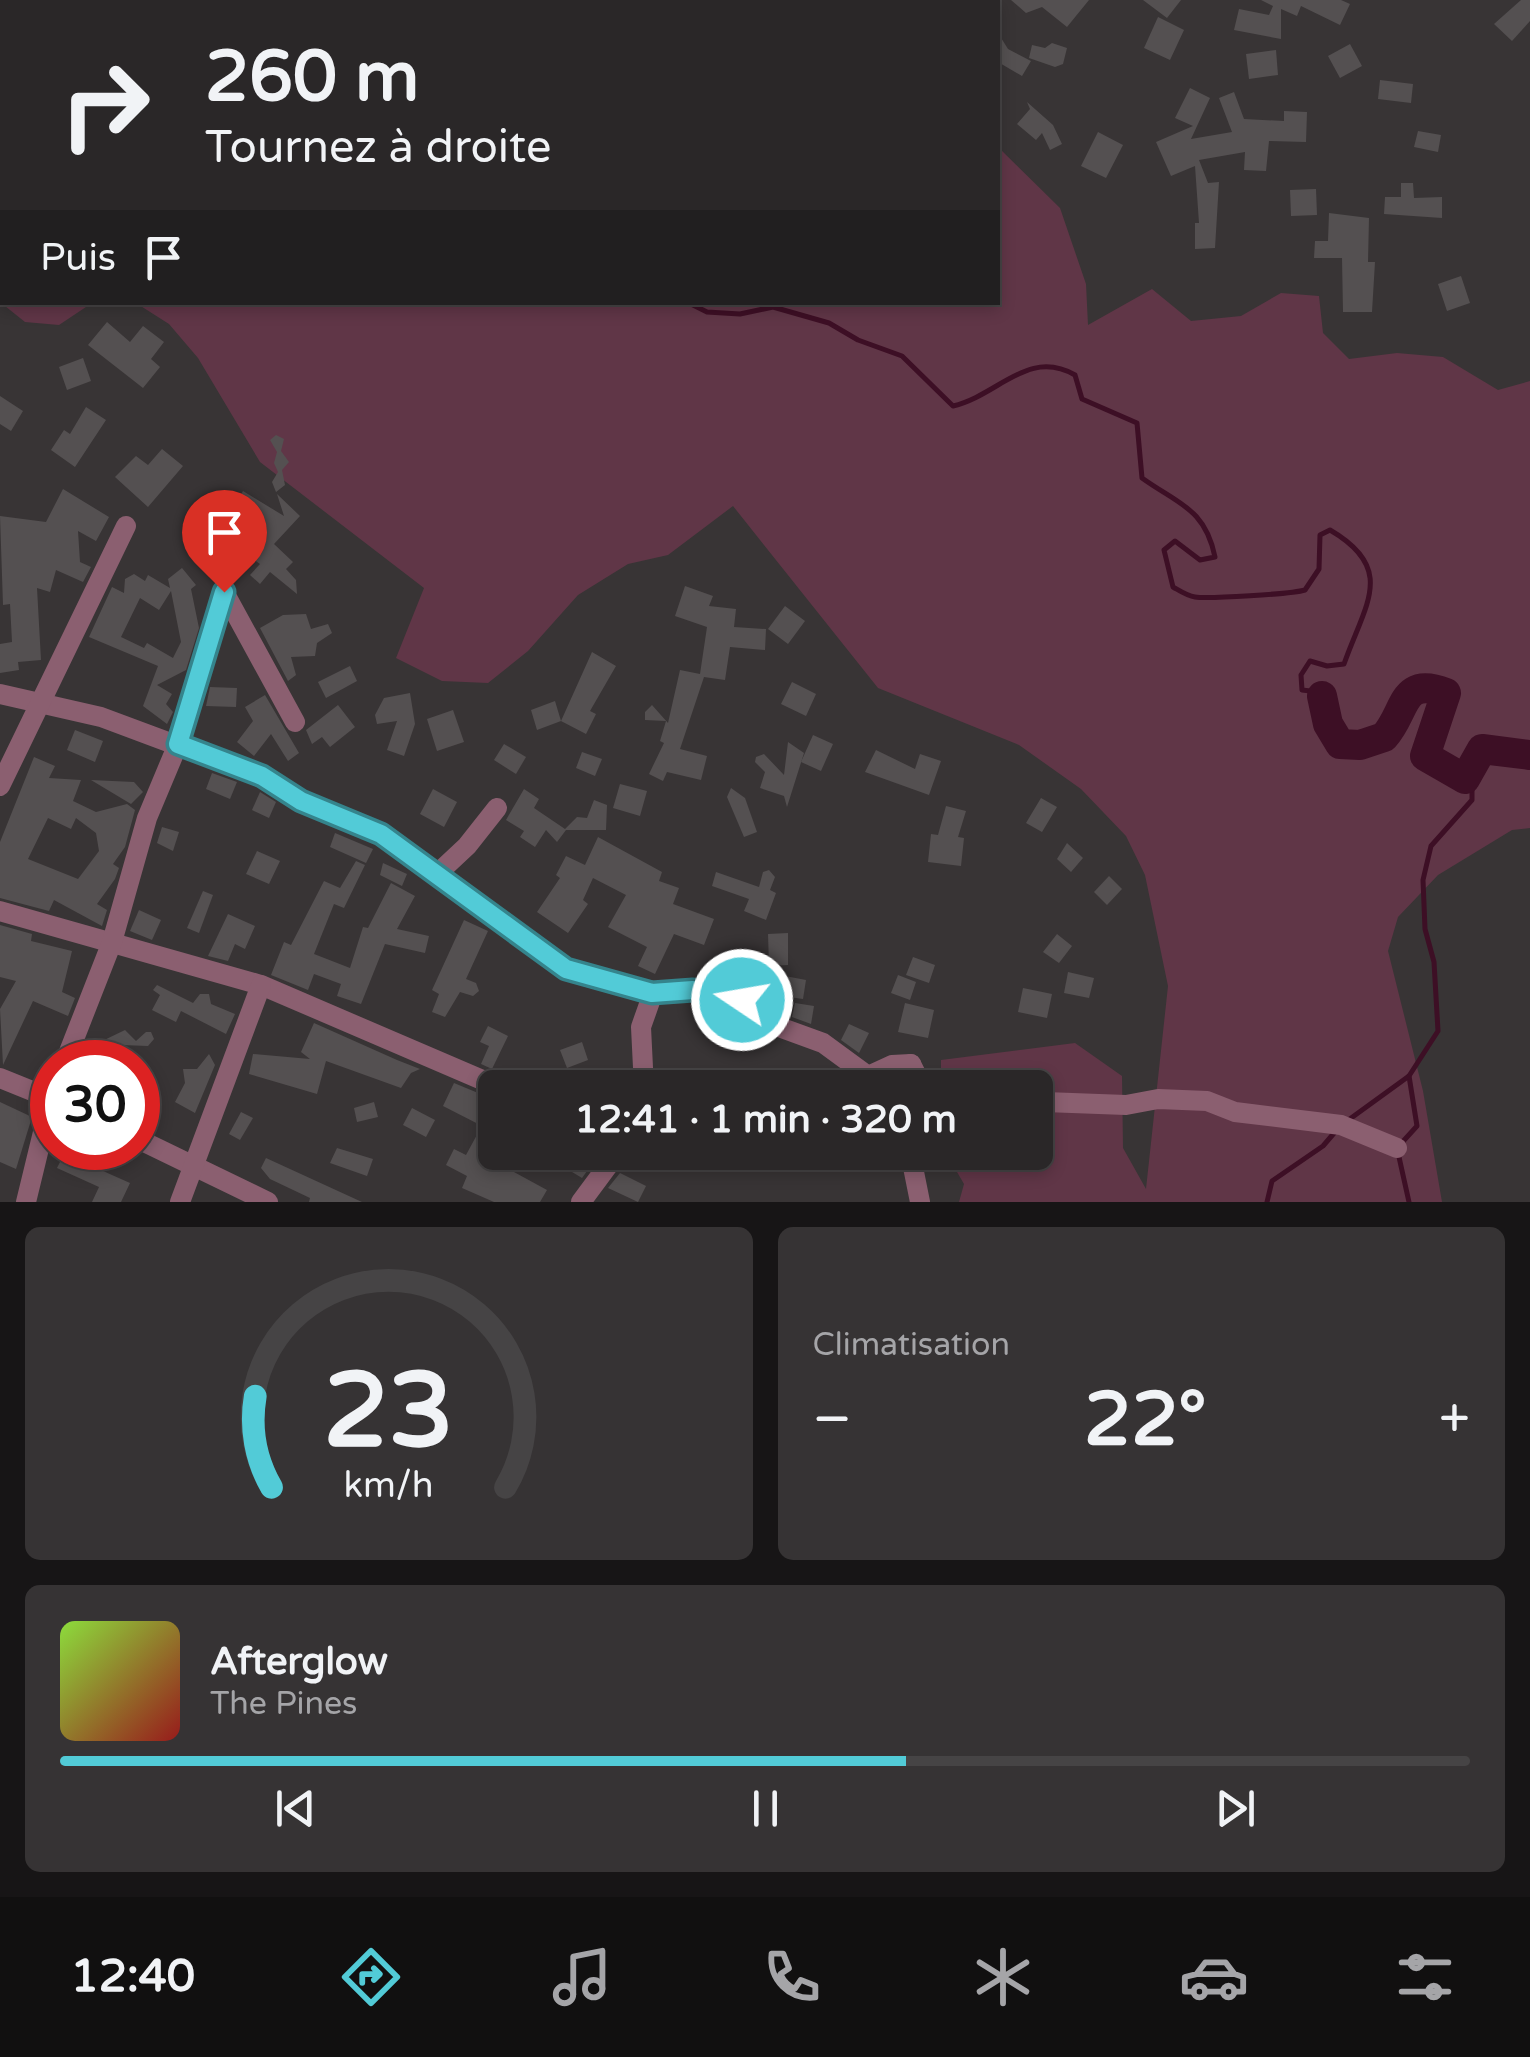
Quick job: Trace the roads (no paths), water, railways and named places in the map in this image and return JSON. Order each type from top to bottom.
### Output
[{"type":"street","points":[[0,786],[126,526]]},
{"type":"street","points":[[74,1040],[112,942],[148,818],[178,744],[224,592],[294,722]]},
{"type":"street","points":[[0,694],[41,707],[100,717],[262,776],[301,801],[381,834],[566,969],[652,993],[693,990],[742,1000],[770,1024],[823,1044],[860,1070]]},
{"type":"street","points":[[436,875],[467,846],[497,808]]},
{"type":"street","points":[[0,910],[260,984],[478,1078]]},
{"type":"street","points":[[180,1202],[260,984]]},
{"type":"street","points":[[645,1070],[641,1026],[652,993]]},
{"type":"street","points":[[882,1070],[912,1064]]},
{"type":"street","points":[[912,1064],[912,1070]]},
{"type":"street","points":[[912,1064],[915,1070]]},
{"type":"street","points":[[0,1078],[30,1090]]},
{"type":"street","points":[[1053,1102],[1126,1105],[1158,1099],[1207,1101],[1235,1112],[1341,1125],[1397,1148]]},
{"type":"street","points":[[160,1152],[192,1170],[268,1202]]},
{"type":"street","points":[[26,1202],[34,1170]]},
{"type":"street","points":[[581,1202],[605,1170]]},
{"type":"street","points":[[914,1170],[920,1202]]},
{"type":"waterway","points":[[693,305],[707,312],[740,314],[773,307],[829,323],[858,340],[902,356],[953,406],[1028,370],[1058,368],[1075,375],[1082,399],[1137,423],[1142,478],[1188,509],[1204,528],[1215,557],[1200,560],[1175,541],[1164,550],[1173,587],[1189,596],[1232,597],[1305,590],[1319,569],[1320,535],[1330,530],[1351,544],[1363,559],[1370,589],[1344,664],[1327,666],[1310,661],[1301,675],[1302,690],[1319,692]]},
{"type":"waterway","points":[[1322,696],[1328,724],[1340,744],[1360,745],[1384,737],[1412,692],[1431,689],[1446,693],[1425,756],[1465,779],[1482,749],[1530,755]]},
{"type":"waterway","points":[[1347,1121],[1409,1076],[1438,1031],[1423,880],[1431,846],[1472,800],[1472,774]]},
{"type":"waterway","points":[[1409,1076],[1417,1126],[1397,1148],[1409,1202]]},
{"type":"waterway","points":[[1267,1202],[1272,1181],[1323,1146],[1335,1132]]}]
